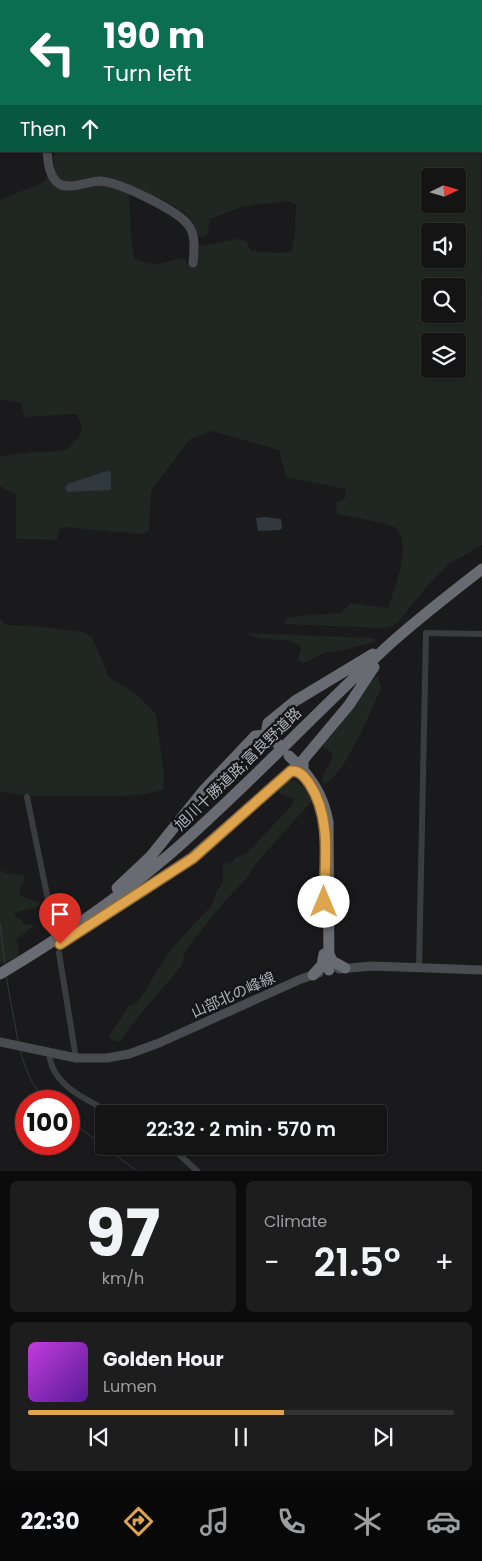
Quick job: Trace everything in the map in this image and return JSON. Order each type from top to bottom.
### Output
[{"type":"highway","name":"旭川十勝道路;富良野道路","points":[[0,974],[60,944],[131,886],[197,830],[392,643],[482,569]]},
{"type":"highway","name":"旭川十勝道路;富良野道路","points":[[89,920],[134,890],[201,834],[374,667],[427,620],[482,576]]},
{"type":"highway","points":[[266,734],[268,723],[295,701],[392,643]]},
{"type":"highway","points":[[301,770],[303,760],[349,705],[374,667]]},
{"type":"highway","points":[[266,734],[278,747]]},
{"type":"highway","points":[[89,920],[151,856],[204,790],[247,743],[255,736],[266,734]]},
{"type":"highway","points":[[288,757],[312,780],[323,800],[328,822],[326,954],[322,972]]},
{"type":"highway","points":[[89,920],[141,892],[193,858],[291,771],[301,770]]},
{"type":"highway","points":[[326,954],[332,961],[345,968]]},
{"type":"highway","name":"旭川十勝道路;富良野道路","points":[[0,979],[12,969]]},
{"type":"main road","points":[[47,152],[50,172],[57,182],[62,185],[79,185],[100,181],[112,183],[180,216],[190,227],[193,234],[193,263]]},
{"type":"main road","name":"山部北の峰線","points":[[0,1042],[76,1058],[106,1058],[142,1050],[322,972],[345,968],[482,970]]},
{"type":"street","points":[[419,968],[426,633],[482,634]]},
{"type":"street","points":[[27,797],[55,934]]},
{"type":"street","points":[[59,953],[76,1058]]},
{"type":"street","points":[[49,1053],[52,1067],[65,1085],[78,1095],[97,1105]]},
{"type":"street","points":[[180,1155],[197,1171]]},
{"type":"shaded area","points":[[56,152],[481,152],[482,545],[449,564],[428,585],[398,622],[391,627],[284,624],[287,618],[297,616],[341,613],[351,603],[388,608],[401,566],[402,543],[400,534],[390,525],[337,514],[336,503],[345,498],[346,489],[286,477],[279,450],[212,431],[190,439],[151,491],[149,531],[143,534],[61,527],[57,540],[16,539],[16,495],[0,486],[0,457],[66,450],[79,437],[82,426],[77,414],[25,417],[21,403],[0,399],[0,200],[44,182],[55,167],[53,157]],"holes":[[[134,187],[157,197],[188,216],[193,222],[198,237],[204,237],[208,233],[210,219],[244,206],[289,201],[296,205],[295,234],[291,252],[251,251],[246,241],[237,239],[199,246],[197,264],[186,264],[185,259],[157,264],[135,259],[132,247],[129,195]]]},
{"type":"shaded area","points":[[107,471],[111,472],[111,490],[67,492],[65,488],[67,484]]},
{"type":"shaded area","points":[[256,518],[281,519],[282,528],[280,530],[258,531]]},
{"type":"shaded area","points":[[0,619],[6,625],[35,626],[83,632],[92,637],[109,677],[135,693],[156,714],[164,775],[163,790],[146,794],[120,796],[34,796],[0,792]]},
{"type":"shaded area","points":[[247,633],[374,638],[375,642],[335,652],[326,652],[304,663],[299,662],[301,648],[296,644],[290,641],[260,638]]},
{"type":"shaded area","points":[[376,676],[381,687],[365,725],[340,770],[323,784],[323,776],[331,761],[332,753],[321,745]]},
{"type":"shaded area","points":[[287,779],[295,781],[304,787],[311,797],[310,803],[258,861],[246,879],[194,939],[184,955],[182,965],[129,1028],[120,1042],[111,1040],[109,1036],[129,1006],[136,1003],[146,990],[160,965],[179,940],[211,906],[223,882],[223,862],[227,864],[232,863],[235,858],[246,854],[292,805],[294,798],[282,795],[277,790]]},
{"type":"shaded area","points":[[0,870],[5,873],[24,875],[24,881],[19,894],[41,903],[37,907],[14,913],[24,924],[32,924],[34,926],[17,939],[19,955],[11,961],[0,963]]},
{"type":"waterway","points":[[0,923],[5,965]]},
{"type":"waterway","points":[[6,976],[18,1041]]},
{"type":"waterway","points":[[20,1050],[27,1071],[37,1090]]},
{"type":"waterway","points":[[80,1128],[137,1171]]},
{"type":"route","points":[[60,944],[193,858],[291,771],[295,770],[307,780],[323,814],[325,830],[324,902]]}]
